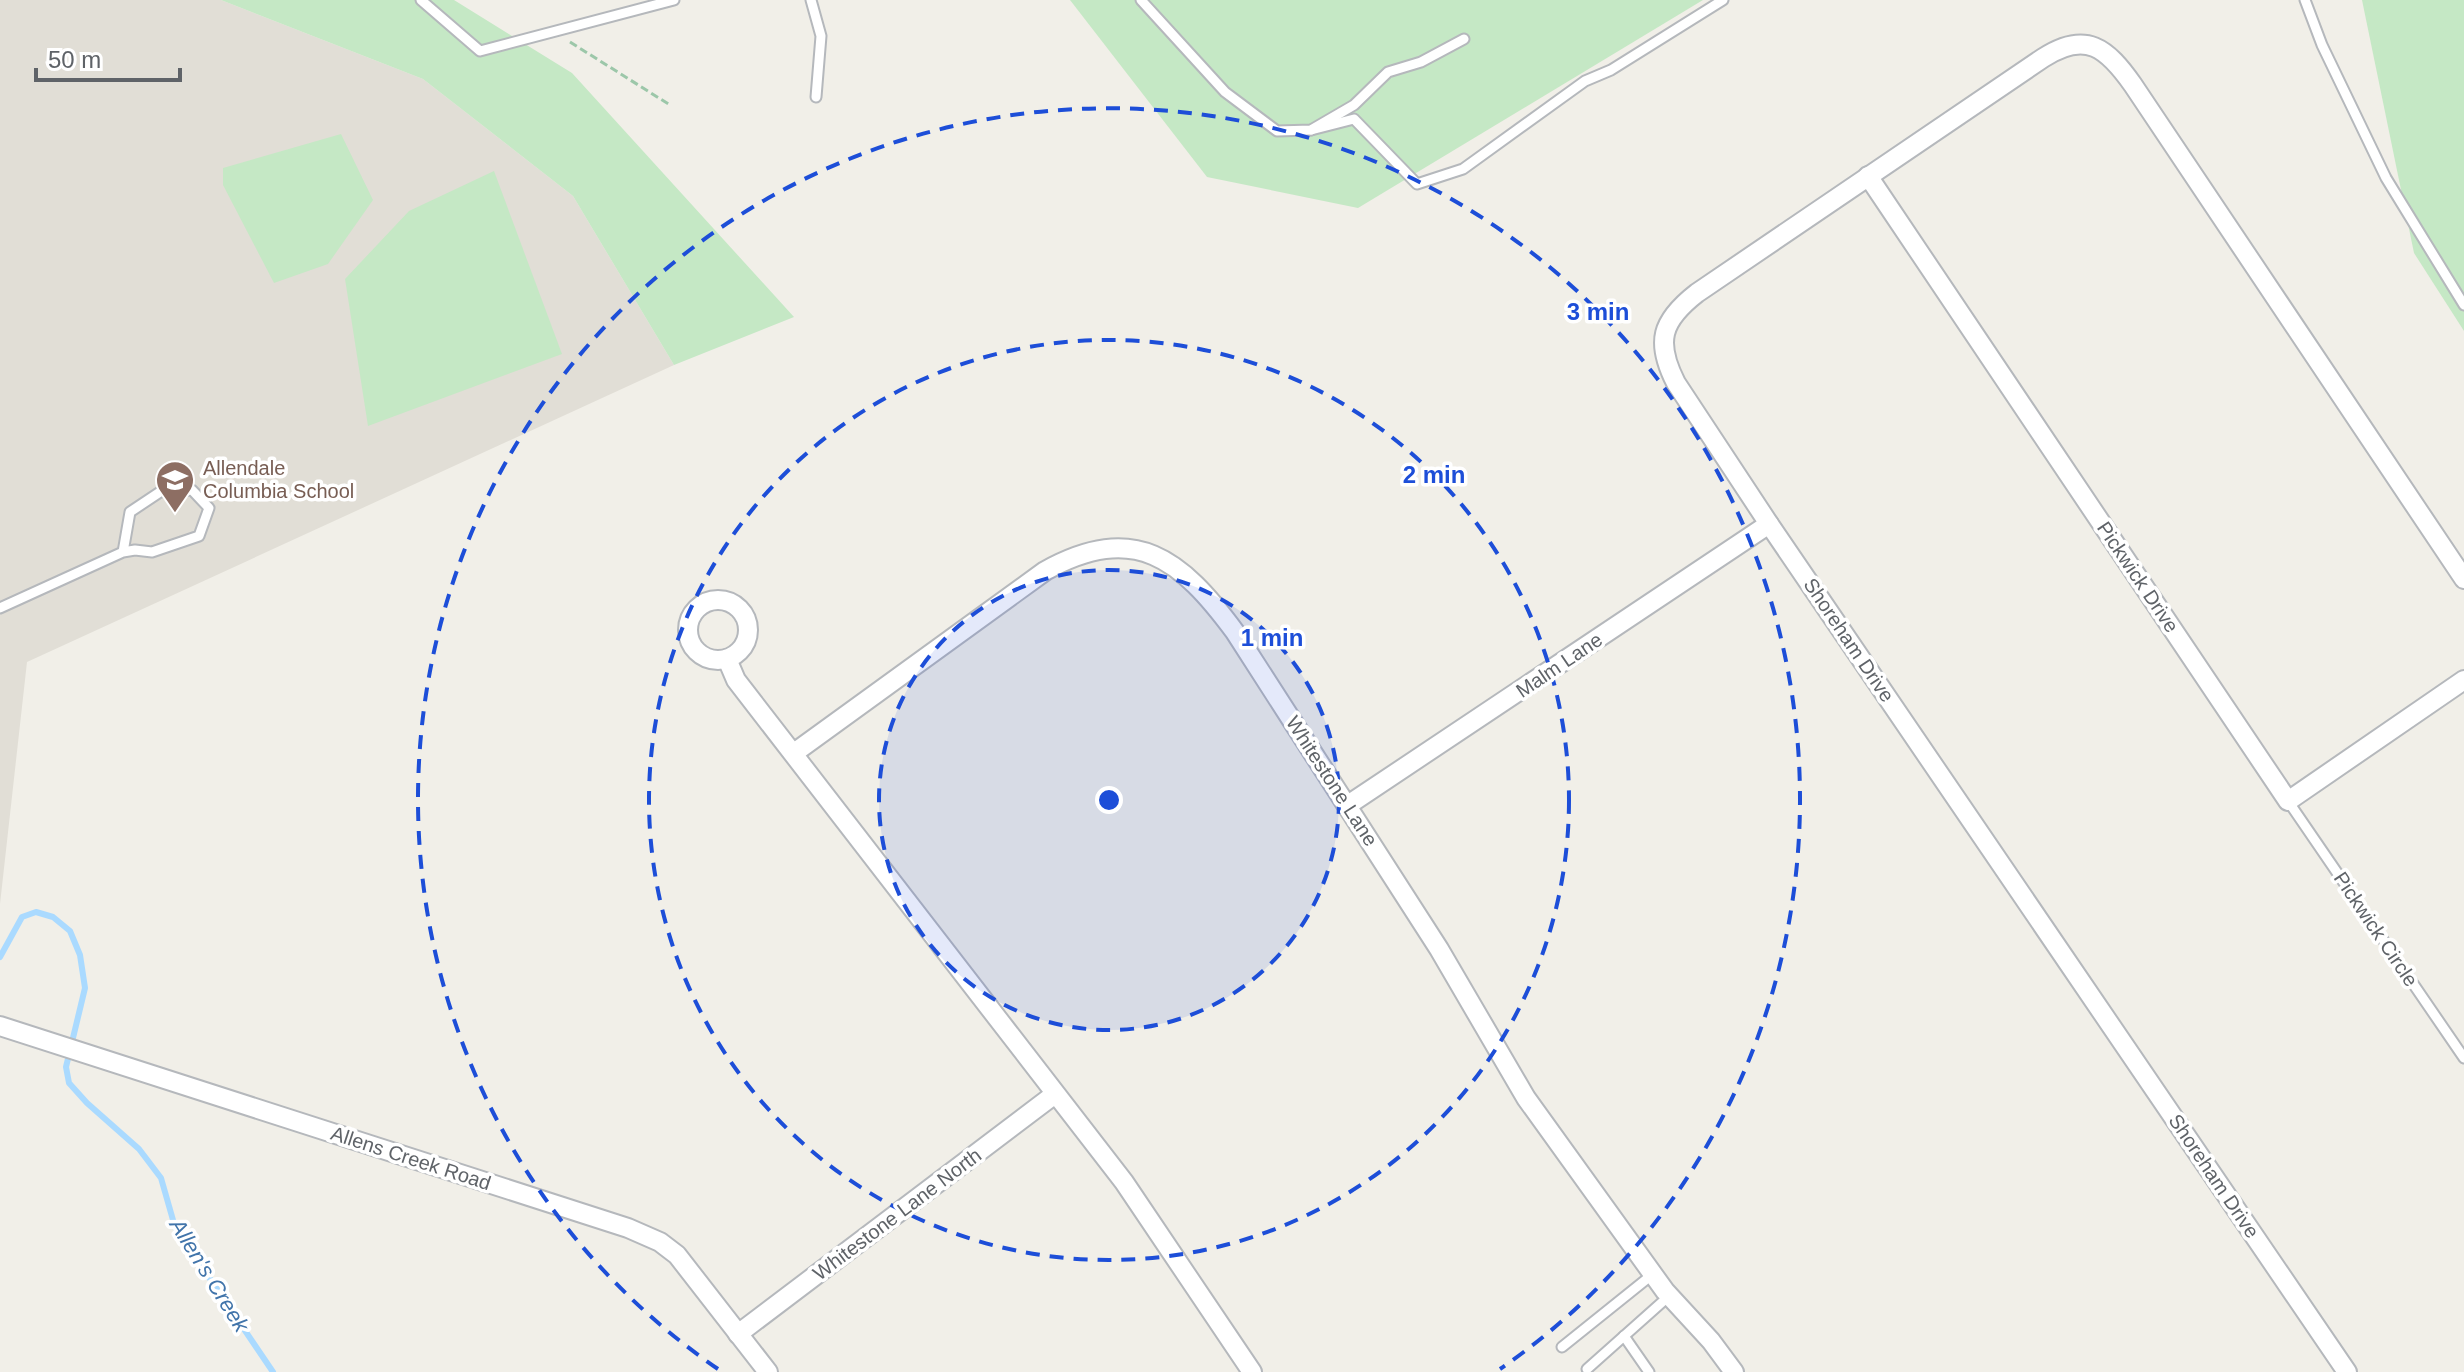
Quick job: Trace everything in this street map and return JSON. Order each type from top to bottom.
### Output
[{"type":"street","name":"Shoreham Drive","points":[[2347,1372],[1676,383],[1666,364],[1663,346],[1665,329],[1672,315],[1697,293],[2051,53],[2077,43],[2091,45],[2105,52],[2129,80],[2464,579]]},
{"type":"street","name":"Pickwick Drive","points":[[1868,176],[2288,801]]},
{"type":"street","name":"Malm Lane","points":[[1348,805],[1769,524]]},
{"type":"street","name":"Whitestone Lane","points":[[794,753],[1045,571],[1082,553],[1125,549],[1166,561],[1207,593],[1244,645],[1439,949],[1526,1098],[1669,1296],[1711,1341],[1734,1372]]},
{"type":"street","points":[[727,659],[736,680],[1124,1182],[1252,1372]]},
{"type":"street","points":[[2288,801],[2464,680]]},
{"type":"street","name":"Allens Creek Road","points":[[0,1026],[628,1228],[660,1242],[677,1255],[768,1372]]},
{"type":"street","name":"Whitestone Lane North","points":[[738,1334],[1055,1094]]},
{"type":"lane","points":[[421,0],[480,51],[674,0]]},
{"type":"lane","points":[[811,0],[821,36],[816,97]]},
{"type":"lane","points":[[1141,0],[1225,92],[1277,131],[1311,130],[1354,119],[1417,184],[1463,169],[1585,81],[1611,70],[1723,0]]},
{"type":"lane","points":[[2305,0],[2322,45],[2386,178],[2464,305]]},
{"type":"lane","points":[[1311,130],[1354,105],[1388,72],[1421,62],[1464,39]]},
{"type":"lane","points":[[0,608],[123,552],[152,552],[199,536],[209,508],[192,490],[160,492],[130,512],[123,552]]},
{"type":"lane","name":"Pickwick Circle","points":[[2288,801],[2464,1058]]},
{"type":"lane","points":[[1562,1347],[1653,1274]]},
{"type":"lane","points":[[1587,1369],[1669,1296]]},
{"type":"lane","points":[[1624,1336],[1649,1372]]},
{"type":"path","points":[[553,32],[670,105]]},
{"type":"shaded area","name":"Allendale Columbia School","points":[[0,0],[221,0],[423,79],[573,196],[674,365],[27,662],[0,904]]},
{"type":"green space","points":[[221,0],[454,0],[572,73],[794,317],[674,365],[573,196],[423,79]]},
{"type":"green space","points":[[1070,0],[1703,0],[1358,208],[1207,177]]},
{"type":"green space","points":[[2362,0],[2464,0],[2464,331],[2414,253]]},
{"type":"green space","points":[[341,134],[373,200],[328,264],[274,283],[223,185],[223,168]]},
{"type":"green space","points":[[494,171],[562,354],[368,426],[345,279],[409,211]]},
{"type":"waterway","name":"Allen's Creek","points":[[0,957],[22,917],[36,912],[53,917],[70,931],[80,955],[85,988],[66,1067],[69,1083],[139,1149],[161,1178],[175,1227],[273,1372]]},
{"type":"place","name":"Allendale Columbia School","points":[[175,514]]}]
